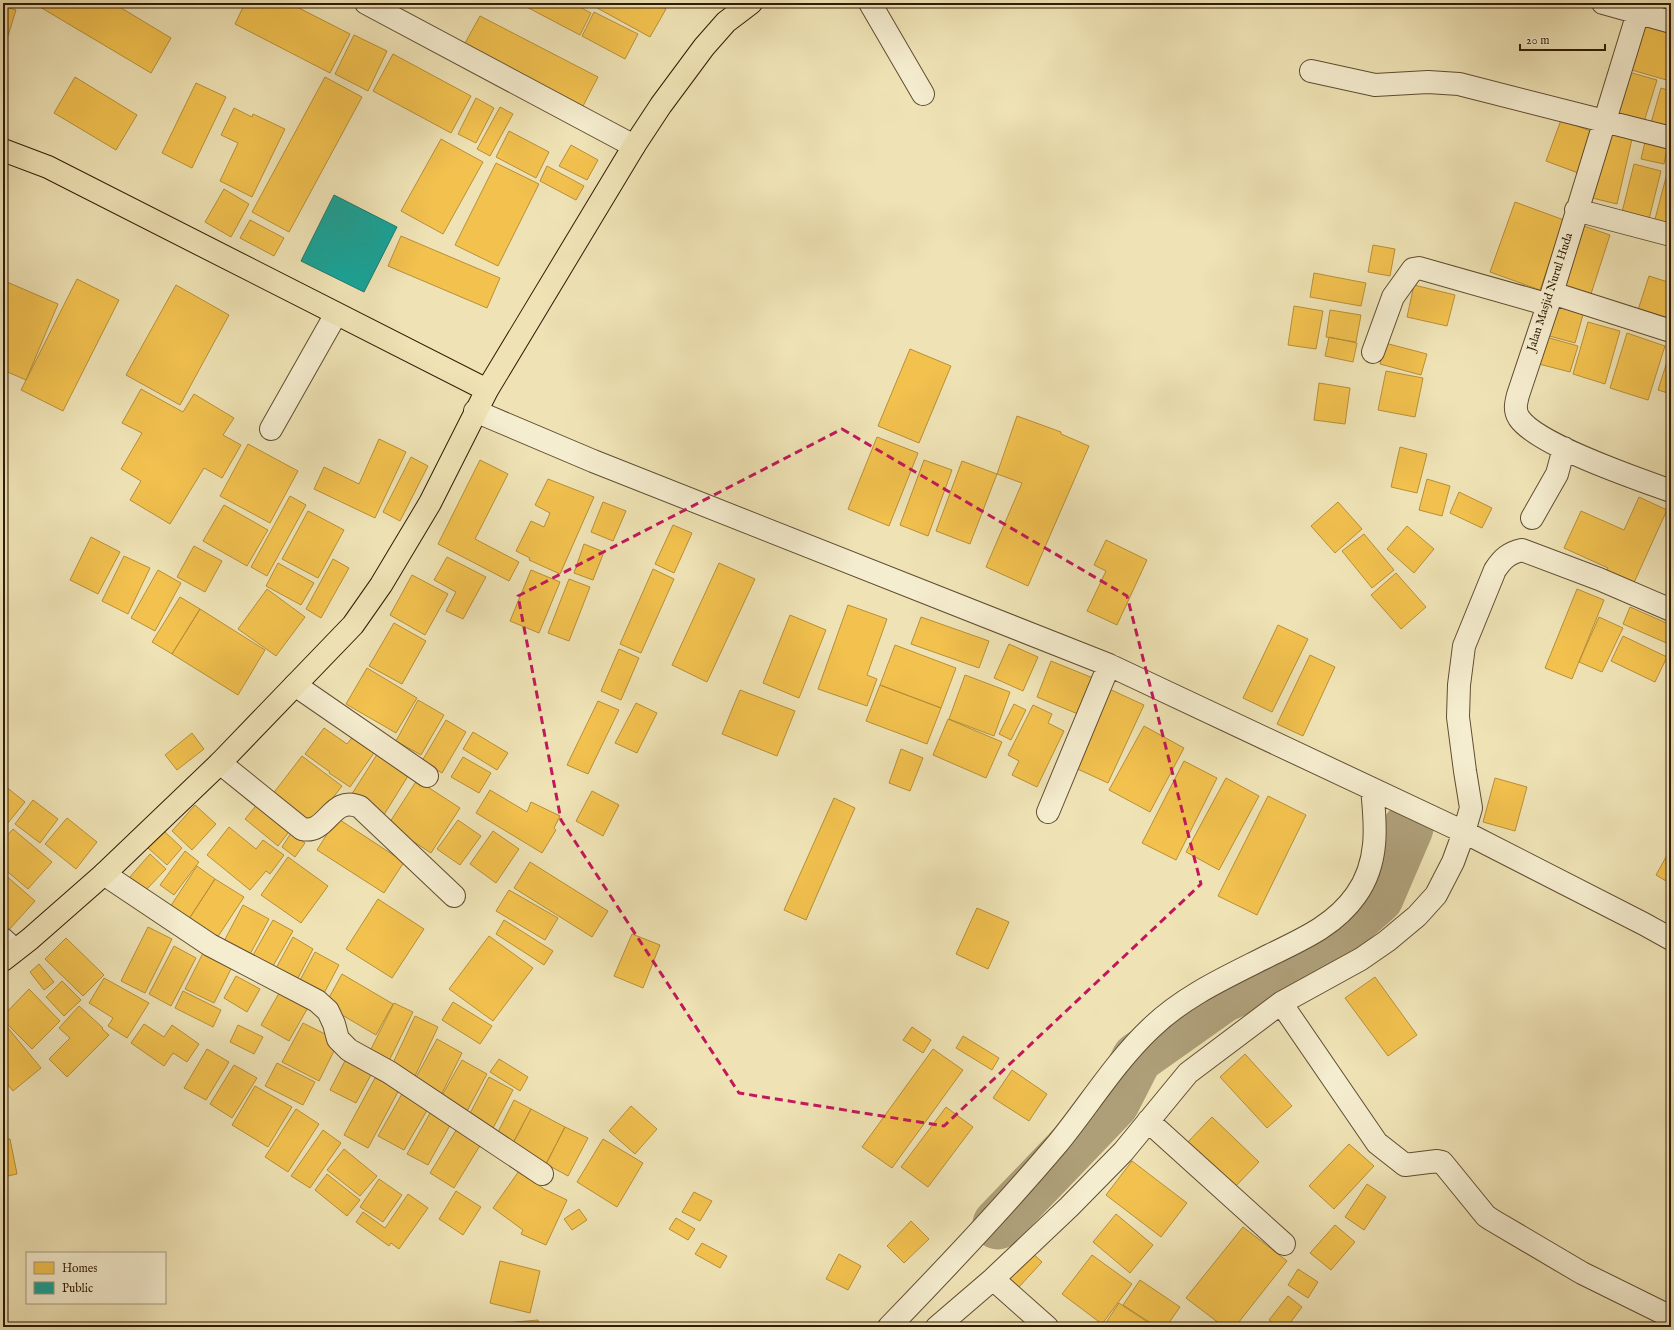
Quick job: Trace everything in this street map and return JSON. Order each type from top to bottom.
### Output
[{"type":"main road","points":[[7,950],[104,874],[220,763],[353,624],[381,585],[430,503],[475,411],[487,390],[634,146],[661,105],[704,47],[726,22],[751,3]]},
{"type":"main road","points":[[3,150],[48,166],[487,390]]},
{"type":"street","points":[[366,3],[634,146]]},
{"type":"street","points":[[870,3],[924,94]]},
{"type":"street","points":[[1603,3],[1640,8],[1671,22]]},
{"type":"street","name":"Jalan Masjid Nurul Huda","points":[[1640,8],[1518,395],[1515,409],[1518,417],[1531,431],[1601,466],[1671,491]]},
{"type":"street","points":[[1311,71],[1375,86],[1428,82],[1459,84],[1671,138]]},
{"type":"street","points":[[1576,210],[1671,235]]},
{"type":"street","points":[[1373,352],[1393,297],[1413,269],[1419,268],[1549,299],[1671,331]]},
{"type":"street","points":[[271,429],[336,314]]},
{"type":"street","points":[[475,411],[593,462],[1108,665],[1456,828],[1644,924],[1671,940]]},
{"type":"street","points":[[1532,518],[1556,474],[1564,448]]},
{"type":"street","points":[[937,1327],[993,1279],[1080,1196],[1123,1152],[1188,1073],[1281,1003],[1361,959],[1388,941],[1417,916],[1436,895],[1453,862],[1456,828],[1471,808],[1464,771],[1458,717],[1459,685],[1464,646],[1495,570],[1502,559],[1510,554],[1522,550],[1599,579],[1671,610]]},
{"type":"street","points":[[1048,812],[1108,665]]},
{"type":"street","points":[[295,685],[427,776]]},
{"type":"street","points":[[220,763],[302,829],[308,831],[316,828],[337,809],[345,804],[352,803],[360,807],[454,896]]},
{"type":"street","points":[[889,1327],[966,1247],[1059,1141],[1099,1087],[1151,1028],[1179,1004],[1208,986],[1313,934],[1332,922],[1356,895],[1367,875],[1373,857],[1379,792]]},
{"type":"street","points":[[104,874],[210,945],[317,1001],[328,1011],[338,1038],[349,1050],[389,1072],[542,1174]]},
{"type":"street","points":[[1281,1003],[1377,1143],[1400,1163],[1405,1165],[1437,1161],[1442,1162],[1486,1216],[1582,1273],[1664,1319]]},
{"type":"street","points":[[1148,1121],[1284,1244]]},
{"type":"street","points":[[993,1279],[1046,1327]]},
{"type":"highlighted area","points":[[842,429],[1127,596],[1201,884],[944,1126],[739,1093],[561,820],[518,596]]},
{"type":"building: Homes","points":[[42,3],[113,3],[171,38],[151,73],[40,7]]},
{"type":"building: Homes","points":[[245,3],[289,3],[350,34],[330,73],[235,24]]},
{"type":"building: Homes","points":[[519,3],[572,3],[591,13],[580,35]]},
{"type":"building: Homes","points":[[588,3],[655,3],[666,9],[650,37]]},
{"type":"building: Homes","points":[[3,6],[16,10],[7,39],[3,38]]},
{"type":"building: Homes","points":[[594,12],[638,34],[625,59],[582,36]]},
{"type":"building: Homes","points":[[480,16],[598,77],[583,106],[464,45]]},
{"type":"building: Homes","points":[[1641,25],[1671,33],[1670,81],[1628,69]]},
{"type":"building: Homes","points":[[354,35],[387,51],[368,91],[335,74]]},
{"type":"building: Homes","points":[[393,54],[471,96],[451,133],[373,91]]},
{"type":"building: Homes","points":[[1625,71],[1657,80],[1643,125],[1612,116]]},
{"type":"building: Homes","points":[[75,77],[137,115],[116,150],[54,113]]},
{"type":"building: Homes","points":[[325,77],[362,97],[289,232],[252,212]]},
{"type":"building: Homes","points":[[196,83],[226,97],[192,168],[162,153]]},
{"type":"building: Homes","points":[[1661,88],[1671,91],[1671,136],[1649,130]]},
{"type":"building: Homes","points":[[476,98],[494,108],[476,143],[458,134]]},
{"type":"building: Homes","points":[[500,107],[513,114],[490,156],[477,149]]},
{"type":"building: Homes","points":[[234,108],[252,117],[253,114],[285,129],[252,197],[220,181],[238,143],[221,135]]},
{"type":"building: Homes","points":[[1561,120],[1596,133],[1581,174],[1546,161]]},
{"type":"building: Homes","points":[[509,131],[549,152],[536,178],[496,157]]},
{"type":"building: Homes","points":[[1604,132],[1632,139],[1617,204],[1588,197]]},
{"type":"building: Homes","points":[[1646,138],[1668,144],[1664,164],[1641,159]]},
{"type":"building: Homes","points":[[441,139],[483,162],[443,234],[401,211]]},
{"type":"building: Homes","points":[[571,145],[598,160],[587,180],[559,166]]},
{"type":"building: Homes","points":[[1671,158],[1671,227],[1654,223]]},
{"type":"building: Homes","points":[[496,163],[539,184],[498,266],[455,245]]},
{"type":"building: Homes","points":[[1634,164],[1661,171],[1649,219],[1622,212]]},
{"type":"building: Homes","points":[[547,166],[584,186],[576,200],[540,181]]},
{"type":"building: Homes","points":[[224,189],[249,204],[231,237],[205,222]]},
{"type":"building: Homes","points":[[1515,202],[1564,220],[1540,290],[1490,272]]},
{"type":"building: Homes","points":[[250,220],[284,238],[274,256],[240,238]]},
{"type":"building: Homes","points":[[1581,225],[1610,235],[1590,297],[1561,288]]},
{"type":"building: Homes","points":[[401,236],[500,278],[487,308],[388,266]]},
{"type":"building: Homes","points":[[1373,245],[1395,249],[1390,276],[1368,272]]},
{"type":"building: Homes","points":[[1314,273],[1366,283],[1361,306],[1310,297]]},
{"type":"building: Homes","points":[[1649,276],[1671,283],[1671,321],[1638,310]]},
{"type":"building: Homes","points":[[77,279],[119,300],[63,411],[21,390]]},
{"type":"building: Homes","points":[[7,282],[58,304],[26,380],[3,370],[3,292]]},
{"type":"building: Homes","points":[[176,285],[229,315],[180,405],[126,375]]},
{"type":"building: Homes","points":[[1414,285],[1455,295],[1447,326],[1407,317]]},
{"type":"building: Homes","points":[[1554,303],[1584,311],[1575,343],[1546,335]]},
{"type":"building: Homes","points":[[1294,306],[1323,311],[1316,349],[1288,345]]},
{"type":"building: Homes","points":[[1330,310],[1361,315],[1356,342],[1326,337]]},
{"type":"building: Homes","points":[[1588,322],[1620,331],[1605,384],[1573,374]]},
{"type":"building: Homes","points":[[1627,333],[1665,346],[1648,400],[1610,388]]},
{"type":"building: Homes","points":[[1539,335],[1578,346],[1570,372],[1531,362]]},
{"type":"building: Homes","points":[[1329,337],[1357,343],[1353,362],[1325,356]]},
{"type":"building: Homes","points":[[1385,343],[1427,354],[1421,375],[1380,364]]},
{"type":"building: Homes","points":[[910,349],[951,366],[919,443],[878,426]]},
{"type":"building: Homes","points":[[1671,349],[1671,394],[1658,390]]},
{"type":"building: Homes","points":[[1386,371],[1423,378],[1415,417],[1378,410]]},
{"type":"building: Homes","points":[[1319,383],[1350,388],[1345,424],[1314,420]]},
{"type":"building: Homes","points":[[141,389],[183,412],[194,394],[234,418],[223,435],[241,445],[222,478],[204,468],[170,524],[130,500],[141,481],[121,469],[142,433],[122,423]]},
{"type":"building: Homes","points":[[1017,416],[1061,432],[1061,434],[1089,446],[1028,586],[986,567],[1022,483],[997,474]]},
{"type":"building: Homes","points":[[877,437],[918,453],[889,526],[848,509]]},
{"type":"building: Homes","points":[[379,439],[406,452],[375,518],[314,489],[324,467],[359,484]]},
{"type":"building: Homes","points":[[248,444],[298,471],[270,523],[220,496]]},
{"type":"building: Homes","points":[[1400,447],[1427,454],[1417,493],[1391,487]]},
{"type":"building: Homes","points":[[411,457],[428,466],[400,521],[383,512]]},
{"type":"building: Homes","points":[[480,460],[508,474],[475,539],[519,562],[509,581],[438,544]]},
{"type":"building: Homes","points":[[924,460],[952,470],[928,536],[900,525]]},
{"type":"building: Homes","points":[[962,461],[997,474],[970,544],[936,531]]},
{"type":"building: Homes","points":[[548,479],[594,497],[560,574],[529,560],[530,558],[516,551],[531,521],[544,527],[550,513],[535,505]]},
{"type":"building: Homes","points":[[1427,479],[1450,486],[1442,516],[1419,510]]},
{"type":"building: Homes","points":[[1459,492],[1492,508],[1482,528],[1450,513]]},
{"type":"building: Homes","points":[[290,496],[306,505],[267,576],[251,567]]},
{"type":"building: Homes","points":[[1639,497],[1667,510],[1632,587],[1604,575],[1608,568],[1564,548],[1581,511],[1624,530]]},
{"type":"building: Homes","points":[[603,502],[626,511],[613,541],[591,532]]},
{"type":"building: Homes","points":[[1338,502],[1362,529],[1335,553],[1311,526]]},
{"type":"building: Homes","points":[[224,505],[268,530],[247,566],[203,541]]},
{"type":"building: Homes","points":[[308,511],[344,530],[318,578],[282,559]]},
{"type":"building: Homes","points":[[673,525],[692,533],[674,573],[655,564]]},
{"type":"building: Homes","points":[[1407,526],[1434,549],[1414,573],[1387,549]]},
{"type":"building: Homes","points":[[1364,534],[1394,570],[1372,588],[1342,551]]},
{"type":"building: Homes","points":[[91,537],[120,552],[98,594],[70,580]]},
{"type":"building: Homes","points":[[1106,540],[1147,560],[1117,625],[1087,611],[1106,571],[1094,565]]},
{"type":"building: Homes","points":[[584,544],[604,552],[593,580],[574,573]]},
{"type":"building: Homes","points":[[194,546],[222,561],[205,592],[177,577]]},
{"type":"building: Homes","points":[[124,556],[150,568],[128,614],[102,601]]},
{"type":"building: Homes","points":[[447,557],[486,577],[463,619],[446,611],[456,592],[434,580]]},
{"type":"building: Homes","points":[[333,559],[349,568],[321,618],[306,609]]},
{"type":"building: Homes","points":[[278,563],[314,583],[301,605],[266,586]]},
{"type":"building: Homes","points":[[719,563],[755,579],[707,682],[672,665]]},
{"type":"building: Homes","points":[[653,569],[674,579],[641,653],[620,644]]},
{"type":"building: Homes","points":[[158,570],[181,583],[155,631],[131,618]]},
{"type":"building: Homes","points":[[531,570],[560,582],[539,633],[510,621]]},
{"type":"building: Homes","points":[[1396,573],[1426,607],[1401,629],[1371,595]]},
{"type":"building: Homes","points":[[412,575],[448,594],[425,635],[390,615]]},
{"type":"building: Homes","points":[[569,579],[590,587],[569,641],[548,633]]},
{"type":"building: Homes","points":[[267,589],[305,617],[276,656],[238,629]]},
{"type":"building: Homes","points":[[1577,589],[1604,600],[1572,679],[1545,668]]},
{"type":"building: Homes","points":[[180,597],[200,609],[172,654],[152,642]]},
{"type":"building: Homes","points":[[848,605],[887,619],[867,675],[877,679],[867,706],[818,689]]},
{"type":"building: Homes","points":[[1630,607],[1671,625],[1671,645],[1623,624]]},
{"type":"building: Homes","points":[[200,609],[265,650],[238,695],[172,654]]},
{"type":"building: Homes","points":[[790,615],[826,630],[799,698],[763,683]]},
{"type":"building: Homes","points":[[921,617],[989,641],[979,668],[911,644]]},
{"type":"building: Homes","points":[[1599,617],[1623,628],[1602,672],[1579,662]]},
{"type":"building: Homes","points":[[394,623],[426,641],[402,684],[369,666]]},
{"type":"building: Homes","points":[[1278,625],[1308,639],[1272,712],[1243,698]]},
{"type":"building: Homes","points":[[1623,636],[1667,657],[1655,682],[1611,661]]},
{"type":"building: Homes","points":[[1009,644],[1038,657],[1023,691],[994,678]]},
{"type":"building: Homes","points":[[895,645],[956,668],[941,708],[880,685]]},
{"type":"building: Homes","points":[[619,649],[639,658],[621,700],[601,691]]},
{"type":"building: Homes","points":[[1310,655],[1335,667],[1303,736],[1277,724]]},
{"type":"building: Homes","points":[[1051,661],[1093,678],[1078,714],[1037,697]]},
{"type":"building: Homes","points":[[367,668],[417,698],[396,733],[346,704]]},
{"type":"building: Homes","points":[[965,675],[1010,692],[994,736],[949,719]]},
{"type":"building: Homes","points":[[880,685],[941,708],[927,744],[866,721]]},
{"type":"building: Homes","points":[[1105,687],[1144,705],[1108,783],[1069,765]]},
{"type":"building: Homes","points":[[740,690],[795,711],[777,756],[722,734]]},
{"type":"building: Homes","points":[[418,700],[444,715],[421,755],[396,741]]},
{"type":"building: Homes","points":[[598,701],[619,710],[588,774],[567,765]]},
{"type":"building: Homes","points":[[636,703],[657,713],[637,753],[615,743]]},
{"type":"building: Homes","points":[[1014,704],[1026,710],[1011,740],[999,734]]},
{"type":"building: Homes","points":[[1033,705],[1052,714],[1048,723],[1064,731],[1037,787],[1012,775],[1019,761],[1008,755]]},
{"type":"building: Homes","points":[[948,719],[1002,742],[986,778],[933,755]]},
{"type":"building: Homes","points":[[446,720],[466,732],[442,773],[422,761]]},
{"type":"building: Homes","points":[[1144,726],[1184,748],[1150,812],[1109,790]]},
{"type":"building: Homes","points":[[324,728],[347,744],[354,735],[376,750],[350,787],[305,754]]},
{"type":"building: Homes","points":[[473,732],[508,753],[497,770],[463,749]]},
{"type":"building: Homes","points":[[192,733],[204,749],[177,770],[165,755]]},
{"type":"building: Homes","points":[[381,748],[413,768],[382,818],[350,797]]},
{"type":"building: Homes","points":[[901,749],[923,758],[910,791],[889,783]]},
{"type":"building: Homes","points":[[302,756],[342,786],[311,826],[272,795]]},
{"type":"building: Homes","points":[[463,757],[491,773],[479,793],[451,777]]},
{"type":"building: Homes","points":[[1184,761],[1217,778],[1176,860],[1142,843]]},
{"type":"building: Homes","points":[[1226,778],[1259,796],[1219,870],[1186,852]]},
{"type":"building: Homes","points":[[1495,778],[1527,787],[1515,831],[1483,822]]},
{"type":"building: Homes","points":[[417,780],[460,808],[431,853],[388,825]]},
{"type":"building: Homes","points":[[5,786],[25,802],[3,829],[3,788]]},
{"type":"building: Homes","points":[[490,790],[527,812],[531,802],[560,816],[554,828],[556,830],[542,853],[476,813]]},
{"type":"building: Homes","points":[[592,791],[619,805],[603,836],[576,821]]},
{"type":"building: Homes","points":[[1268,796],[1306,815],[1257,915],[1218,896]]},
{"type":"building: Homes","points":[[834,798],[855,808],[806,920],[784,910]]},
{"type":"building: Homes","points":[[33,800],[58,819],[40,843],[15,824]]},
{"type":"building: Homes","points":[[260,801],[292,828],[278,846],[245,819]]},
{"type":"building: Homes","points":[[195,805],[216,824],[192,850],[172,831]]},
{"type":"building: Homes","points":[[67,818],[97,842],[76,869],[45,844]]},
{"type":"building: Homes","points":[[337,818],[404,862],[384,893],[317,850]]},
{"type":"building: Homes","points":[[458,820],[481,836],[460,865],[437,849]]},
{"type":"building: Homes","points":[[229,827],[256,849],[263,840],[284,855],[270,874],[266,871],[250,890],[207,855]]},
{"type":"building: Homes","points":[[13,829],[52,862],[28,889],[3,868],[3,840]]},
{"type":"building: Homes","points":[[164,831],[182,848],[167,865],[148,848]]},
{"type":"building: Homes","points":[[493,831],[519,849],[496,883],[470,864]]},
{"type":"building: Homes","points":[[291,833],[305,843],[295,857],[282,847]]},
{"type":"building: Homes","points":[[1671,848],[1671,884],[1656,875]]},
{"type":"building: Homes","points":[[185,851],[199,862],[174,895],[160,885]]},
{"type":"building: Homes","points":[[150,854],[166,869],[144,892],[129,878]]},
{"type":"building: Homes","points":[[288,857],[328,886],[301,923],[261,895]]},
{"type":"building: Homes","points":[[530,862],[608,911],[592,937],[514,888]]},
{"type":"building: Homes","points":[[197,866],[215,879],[187,922],[168,910]]},
{"type":"building: Homes","points":[[3,873],[35,901],[7,932],[3,929]]},
{"type":"building: Homes","points":[[215,879],[244,897],[215,941],[187,922]]},
{"type":"building: Homes","points":[[509,890],[558,918],[545,940],[496,911]]},
{"type":"building: Homes","points":[[378,899],[424,929],[392,978],[346,949]]},
{"type":"building: Homes","points":[[243,905],[269,919],[248,958],[222,945]]},
{"type":"building: Homes","points":[[977,908],[1009,922],[988,969],[956,954]]},
{"type":"building: Homes","points":[[273,920],[293,931],[269,973],[249,962]]},
{"type":"building: Homes","points":[[504,920],[553,951],[544,965],[496,934]]},
{"type":"building: Homes","points":[[148,927],[172,939],[145,993],[121,981]]},
{"type":"building: Homes","points":[[632,934],[660,945],[643,988],[614,976]]},
{"type":"building: Homes","points":[[489,936],[533,968],[493,1021],[449,989]]},
{"type":"building: Homes","points":[[293,937],[313,949],[296,982],[275,970]]},
{"type":"building: Homes","points":[[66,938],[104,975],[83,996],[45,959]]},
{"type":"building: Homes","points":[[174,946],[196,958],[171,1006],[149,994]]},
{"type":"building: Homes","points":[[204,951],[233,965],[214,1003],[185,989]]},
{"type":"building: Homes","points":[[315,952],[339,965],[322,997],[298,984]]},
{"type":"building: Homes","points":[[39,964],[54,982],[44,990],[30,972]]},
{"type":"building: Homes","points":[[342,974],[393,1004],[376,1035],[325,1005]]},
{"type":"building: Homes","points":[[236,976],[260,989],[247,1012],[224,998]]},
{"type":"building: Homes","points":[[1375,977],[1417,1035],[1388,1056],[1345,998]]},
{"type":"building: Homes","points":[[104,978],[149,1003],[127,1038],[108,1026],[113,1018],[89,1003]]},
{"type":"building: Homes","points":[[62,981],[81,1000],[64,1016],[46,997]]},
{"type":"building: Homes","points":[[282,988],[310,1004],[289,1041],[261,1025]]},
{"type":"building: Homes","points":[[29,989],[60,1021],[32,1049],[3,1020],[3,1016]]},
{"type":"building: Homes","points":[[183,991],[221,1010],[213,1027],[175,1008]]},
{"type":"building: Homes","points":[[453,1002],[492,1026],[480,1044],[442,1020]]},
{"type":"building: Homes","points":[[394,1003],[413,1012],[387,1065],[368,1055]]},
{"type":"building: Homes","points":[[79,1006],[109,1035],[67,1077],[49,1059],[70,1038],[59,1028]]},
{"type":"building: Homes","points":[[415,1016],[438,1027],[415,1076],[392,1065]]},
{"type":"building: Homes","points":[[3,1022],[41,1068],[13,1091],[3,1079]]},
{"type":"building: Homes","points":[[303,1023],[339,1041],[319,1081],[282,1062]]},
{"type":"building: Homes","points":[[144,1024],[164,1037],[172,1025],[199,1044],[187,1062],[173,1053],[164,1066],[131,1043]]},
{"type":"building: Homes","points":[[238,1025],[263,1037],[254,1054],[230,1042]]},
{"type":"building: Homes","points":[[912,1027],[931,1040],[923,1053],[903,1040]]},
{"type":"building: Homes","points":[[963,1036],[999,1058],[992,1070],[956,1048]]},
{"type":"building: Homes","points":[[437,1039],[462,1053],[441,1095],[414,1081]]},
{"type":"building: Homes","points":[[207,1049],[229,1062],[206,1100],[184,1088]]},
{"type":"building: Homes","points":[[933,1049],[963,1070],[892,1168],[862,1147]]},
{"type":"building: Homes","points":[[1245,1054],[1292,1106],[1267,1128],[1220,1077]]},
{"type":"building: Homes","points":[[347,1057],[373,1071],[356,1103],[330,1090]]},
{"type":"building: Homes","points":[[499,1059],[528,1077],[520,1091],[490,1072]]},
{"type":"building: Homes","points":[[462,1060],[487,1074],[466,1113],[440,1099]]},
{"type":"building: Homes","points":[[277,1063],[315,1082],[303,1105],[265,1086]]},
{"type":"building: Homes","points":[[234,1065],[257,1078],[232,1118],[210,1104]]},
{"type":"building: Homes","points":[[1012,1070],[1047,1094],[1029,1121],[993,1098]]},
{"type":"building: Homes","points":[[489,1077],[513,1090],[492,1130],[468,1117]]},
{"type":"building: Homes","points":[[375,1078],[399,1090],[368,1148],[344,1135]]},
{"type":"building: Homes","points":[[255,1086],[292,1107],[268,1147],[232,1125]]},
{"type":"building: Homes","points":[[403,1092],[429,1107],[404,1150],[378,1136]]},
{"type":"building: Homes","points":[[514,1100],[531,1109],[511,1147],[495,1138]]},
{"type":"building: Homes","points":[[434,1106],[454,1118],[428,1165],[407,1154]]},
{"type":"building: Homes","points":[[631,1106],[657,1129],[635,1154],[609,1131]]},
{"type":"building: Homes","points":[[946,1107],[973,1127],[928,1187],[901,1167]]},
{"type":"building: Homes","points":[[296,1109],[319,1124],[288,1172],[265,1157]]},
{"type":"building: Homes","points":[[531,1109],[565,1127],[546,1164],[511,1147]]},
{"type":"building: Homes","points":[[1212,1117],[1259,1162],[1231,1191],[1184,1146]]},
{"type":"building: Homes","points":[[460,1124],[484,1139],[454,1188],[430,1173]]},
{"type":"building: Homes","points":[[565,1127],[588,1138],[568,1176],[546,1164]]},
{"type":"building: Homes","points":[[323,1130],[341,1143],[310,1188],[291,1176]]},
{"type":"building: Homes","points":[[10,1139],[17,1174],[3,1177],[3,1140]]},
{"type":"building: Homes","points":[[603,1139],[643,1163],[617,1207],[577,1182]]},
{"type":"building: Homes","points":[[1349,1144],[1374,1166],[1334,1209],[1309,1186]]},
{"type":"building: Homes","points":[[344,1149],[377,1176],[360,1196],[327,1170]]},
{"type":"building: Homes","points":[[1132,1161],[1187,1203],[1161,1237],[1106,1195]]},
{"type":"building: Homes","points":[[519,1171],[544,1189],[567,1200],[546,1245],[521,1234],[523,1230],[493,1208]]},
{"type":"building: Homes","points":[[327,1174],[360,1200],[347,1216],[315,1190]]},
{"type":"building: Homes","points":[[379,1179],[402,1195],[383,1222],[360,1207]]},
{"type":"building: Homes","points":[[1367,1184],[1386,1197],[1364,1230],[1345,1217]]},
{"type":"building: Homes","points":[[456,1191],[481,1207],[463,1235],[439,1219]]},
{"type":"building: Homes","points":[[694,1192],[712,1201],[700,1221],[682,1212]]},
{"type":"building: Homes","points":[[408,1194],[428,1208],[399,1249],[391,1243],[389,1246],[356,1222],[363,1212],[385,1228]]},
{"type":"building: Homes","points":[[579,1209],[587,1220],[572,1230],[564,1219]]},
{"type":"building: Homes","points":[[1116,1214],[1153,1245],[1130,1273],[1093,1242]]},
{"type":"building: Homes","points":[[676,1218],[695,1229],[688,1240],[669,1229]]},
{"type":"building: Homes","points":[[911,1221],[929,1239],[904,1263],[887,1246]]},
{"type":"building: Homes","points":[[1335,1225],[1355,1242],[1331,1270],[1310,1253]]},
{"type":"building: Homes","points":[[1243,1227],[1287,1261],[1235,1327],[1224,1327],[1186,1298]]},
{"type":"building: Homes","points":[[702,1243],[727,1256],[720,1268],[695,1254]]},
{"type":"building: Homes","points":[[1030,1251],[1042,1262],[1018,1288],[1005,1277]]},
{"type":"building: Homes","points":[[839,1254],[861,1266],[848,1290],[826,1279]]},
{"type":"building: Homes","points":[[1092,1255],[1132,1284],[1102,1324],[1062,1294]]},
{"type":"building: Homes","points":[[500,1261],[540,1271],[530,1313],[490,1303]]},
{"type":"building: Homes","points":[[1298,1269],[1318,1282],[1308,1298],[1288,1285]]},
{"type":"building: Homes","points":[[1140,1280],[1180,1307],[1166,1327],[1157,1327],[1123,1305]]},
{"type":"building: Homes","points":[[1288,1296],[1302,1307],[1287,1327],[1279,1327],[1269,1320]]},
{"type":"building: Homes","points":[[1119,1303],[1152,1325],[1151,1327],[1103,1327]]},
{"type":"building: Homes","points":[[538,1320],[539,1327],[494,1327],[494,1324]]},
{"type":"building: Public","points":[[334,195],[397,227],[364,292],[301,261]]},
{"type":"waterway","points":[[998,1224],[1114,1103],[1137,1058],[1223,997],[1308,960],[1378,898],[1408,828]]}]
